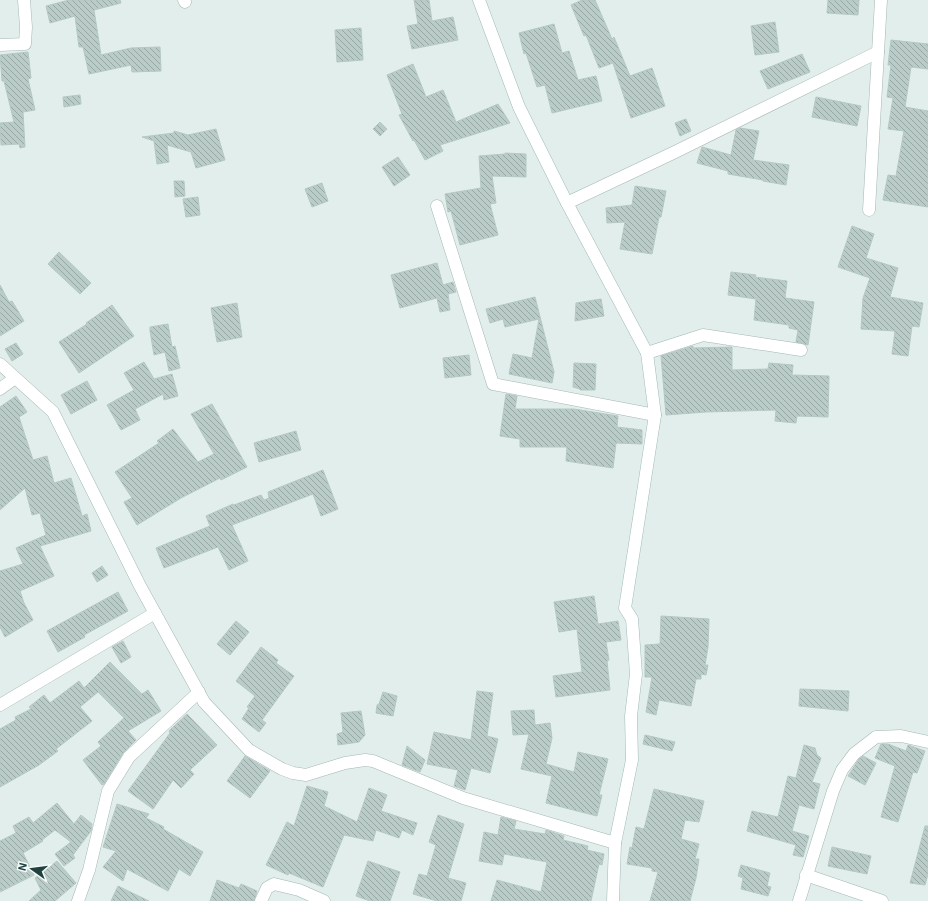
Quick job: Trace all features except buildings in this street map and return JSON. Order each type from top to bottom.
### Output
[{"type":"street","points":[[0,45],[25,44],[26,27],[24,0]]},
{"type":"street","points":[[479,0],[519,107],[567,203],[647,353],[655,415],[625,608],[632,619],[636,674],[631,716],[632,760],[615,843],[612,901]]},
{"type":"street","points":[[868,210],[881,0]]},
{"type":"street","points":[[567,203],[673,153],[878,52]]},
{"type":"street","points":[[437,206],[493,384],[655,415]]},
{"type":"street","points":[[647,353],[703,335],[801,350]]},
{"type":"street","points":[[0,364],[53,412],[140,586],[204,702],[249,750],[282,769],[293,773],[306,775],[345,763],[365,760],[373,761],[463,798],[615,843]]},
{"type":"street","points":[[0,389],[15,378]]},
{"type":"street","points":[[0,705],[155,613]]},
{"type":"street","points":[[78,901],[89,870],[108,790],[129,757],[199,692]]},
{"type":"street","points":[[799,901],[833,790],[842,770],[854,754],[876,737],[901,736],[928,742]]},
{"type":"street","points":[[806,875],[882,901]]},
{"type":"street","points":[[261,901],[267,888],[274,884],[298,890],[324,901]]}]
